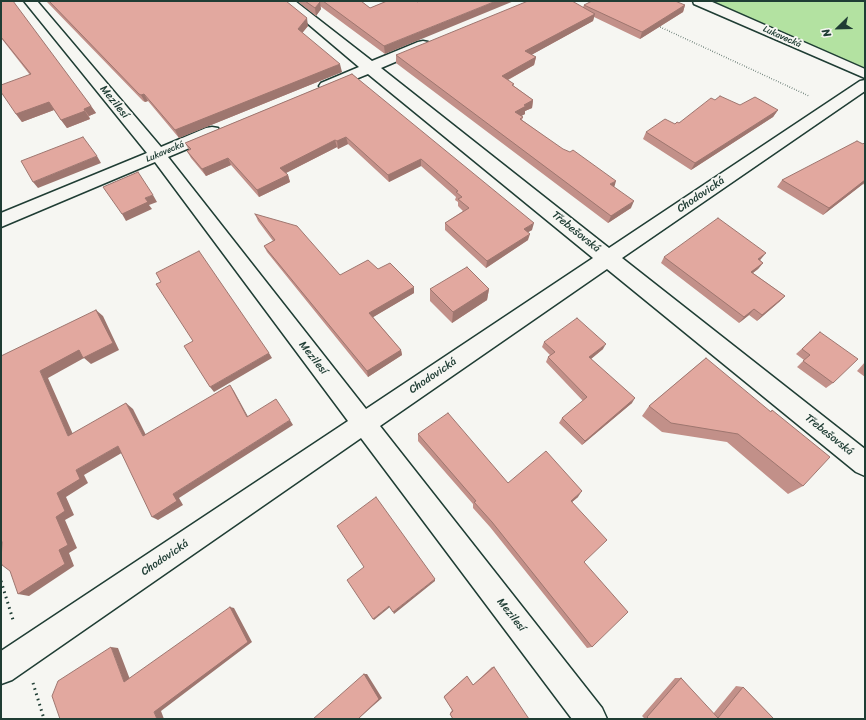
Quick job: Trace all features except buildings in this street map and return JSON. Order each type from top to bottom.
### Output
[{"type":"street","name":"Mezilesí","points":[[30,1],[158,155],[591,719]]},
{"type":"street","name":"Třebešovská","points":[[287,1],[865,464]]},
{"type":"street","name":"Lukavecká","points":[[698,1],[865,74]]},
{"type":"street","points":[[313,91],[437,40]]},
{"type":"street","name":"Chodovická","points":[[1,669],[865,84]]},
{"type":"street","name":"Lukavecká","points":[[1,220],[227,126]]},
{"type":"path","points":[[654,24],[831,107]]},
{"type":"green space","points":[[707,1],[865,1],[865,66],[862,69]]}]
